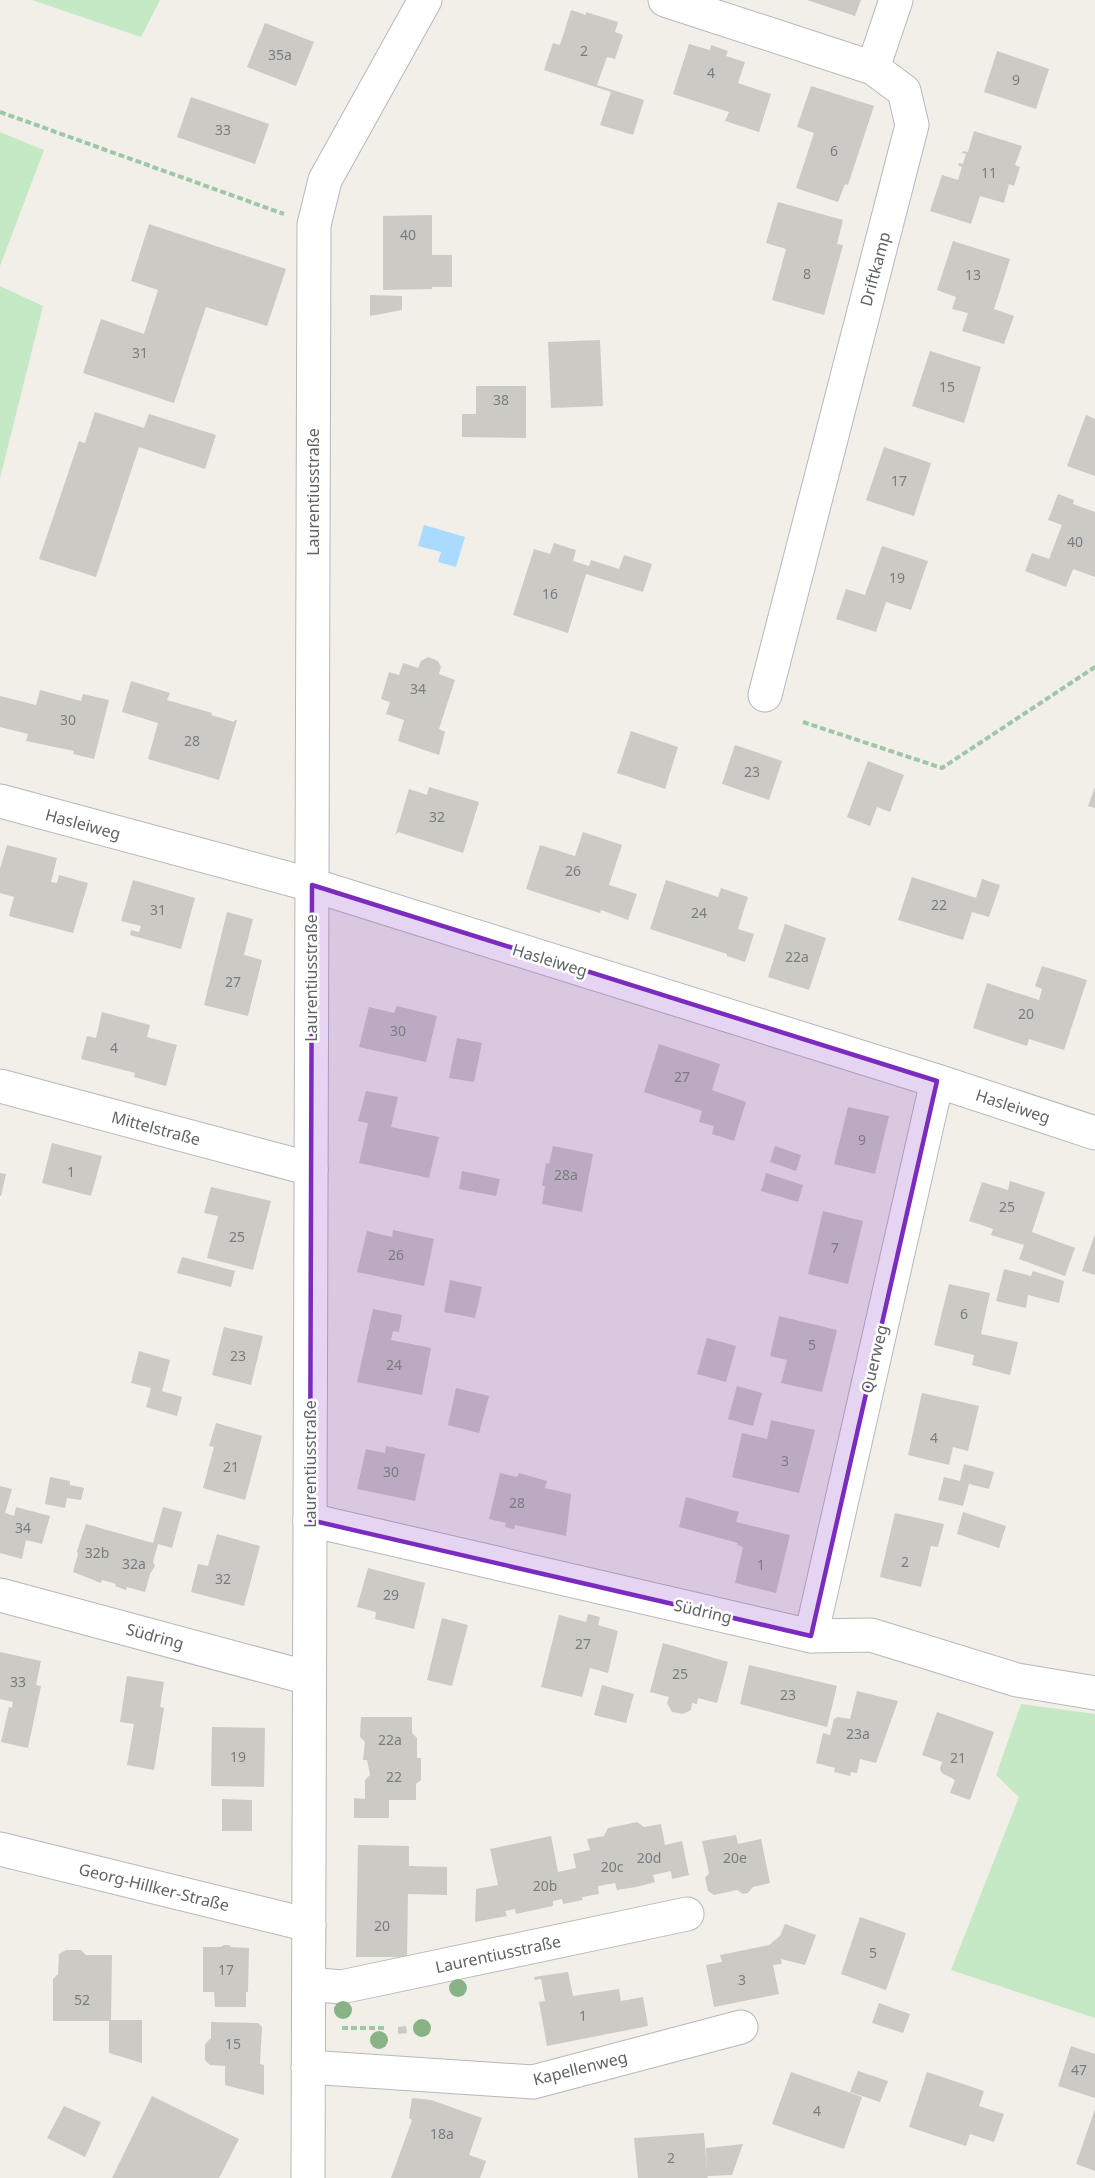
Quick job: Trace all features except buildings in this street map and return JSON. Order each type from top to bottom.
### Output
[{"type":"street","name":"Laurentiusstraße","points":[[308,2178],[314,225],[325,180],[425,0]]},
{"type":"street","name":"Driftkamp","points":[[665,0],[873,68],[904,91],[912,125],[765,695]]},
{"type":"street","points":[[873,68],[896,0]]},
{"type":"street","name":"Hasleiweg","points":[[0,801],[312,885],[937,1081],[1095,1133]]},
{"type":"street","name":"Querweg","points":[[811,1636],[937,1081]]},
{"type":"street","name":"Mittelstraße","points":[[0,1086],[311,1169]]},
{"type":"street","name":"Südring","points":[[310,1520],[811,1636],[871,1635],[1017,1680],[1095,1693]]},
{"type":"street","name":"Südring","points":[[0,1595],[309,1678]]},
{"type":"street","name":"Georg-Hillker-Straße","points":[[0,1849],[309,1925]]},
{"type":"street","name":"Laurentiusstraße","points":[[309,1984],[341,1987],[687,1914]]},
{"type":"street","name":"Kapellenweg","points":[[308,2067],[533,2082],[741,2027]]},
{"type":"path","points":[[0,112],[314,225]]},
{"type":"path","points":[[803,722],[942,768],[1095,667]]},
{"type":"path","points":[[308,2027],[384,2028]]},
{"type":"highlighted area","points":[[312,885],[937,1081],[811,1636],[310,1520]]},
{"type":"green space","points":[[32,0],[160,0],[141,37]]},
{"type":"green space","points":[[0,132],[44,150],[0,266]]},
{"type":"green space","points":[[0,286],[43,306],[0,478]]},
{"type":"green space","points":[[1021,1704],[1095,1714],[1095,2018],[951,1970],[1019,1797],[996,1775]]},
{"type":"water","points":[[424,525],[465,537],[456,567],[438,562],[441,552],[418,546]]}]
